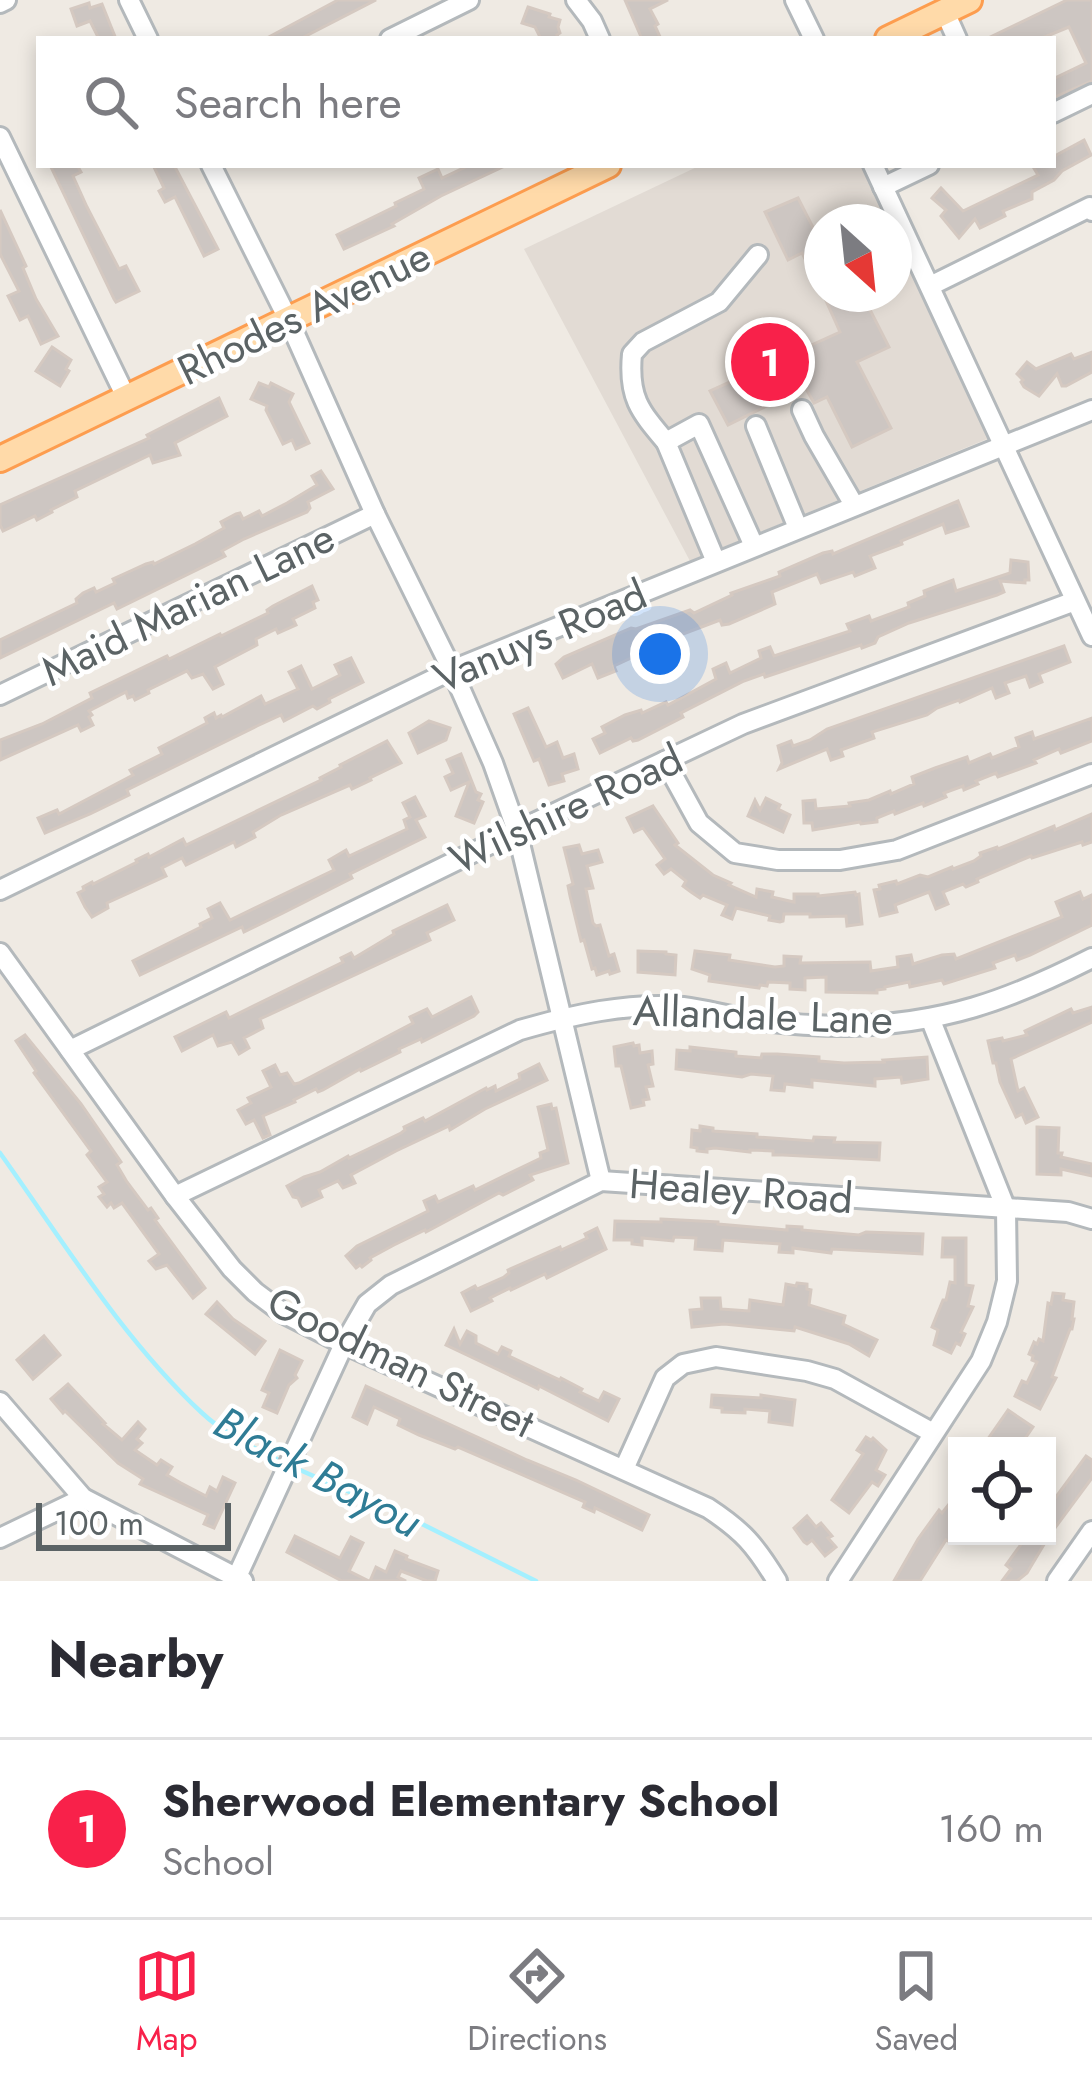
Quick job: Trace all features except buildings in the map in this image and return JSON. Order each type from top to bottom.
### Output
[{"type":"main road","points":[[915,33],[969,0]]},
{"type":"main road","name":"Rhodes Avenue","points":[[0,459],[602,168]]},
{"type":"street","points":[[129,0],[147,36]]},
{"type":"street","points":[[396,36],[470,0]]},
{"type":"street","points":[[576,0],[599,36]]},
{"type":"street","points":[[795,0],[813,36]]},
{"type":"street","points":[[945,12],[956,36]]},
{"type":"street","points":[[1056,112],[1092,94]]},
{"type":"street","points":[[0,137],[126,398]]},
{"type":"street","points":[[213,168],[290,321],[493,763],[517,831],[601,1181]]},
{"type":"street","points":[[874,168],[1092,636]]},
{"type":"street","points":[[884,187],[923,168]]},
{"type":"street","points":[[930,286],[1091,209]]},
{"type":"street","points":[[716,562],[666,442],[638,409],[630,375],[632,354],[643,343],[719,302],[758,255]]},
{"type":"street","points":[[802,410],[854,505]]},
{"type":"street","name":"Vanuys Road","points":[[0,890],[452,670],[1092,410]]},
{"type":"street","points":[[666,442],[699,424],[754,546]]},
{"type":"street","points":[[756,426],[798,528]]},
{"type":"street","name":"Maid Marian Lane","points":[[0,694],[375,514]]},
{"type":"street","name":"Wilshire Road","points":[[70,1050],[742,724],[1075,601]]},
{"type":"street","points":[[665,761],[700,823],[735,853],[778,860],[841,860],[896,850],[1092,774]]},
{"type":"street","name":"Goodman Street","points":[[0,953],[176,1196],[255,1292],[283,1313],[344,1344],[708,1508],[757,1547],[777,1581]]},
{"type":"street","name":"Allandale Lane","points":[[176,1196],[520,1030],[563,1018],[625,1008],[682,1007],[757,1021],[846,1026],[930,1018],[998,1001],[1092,958]]},
{"type":"street","points":[[838,1581],[981,1361],[1007,1281],[1006,1209],[930,1018]]},
{"type":"street","name":"Healey Road","points":[[238,1580],[287,1464],[367,1304],[391,1285],[601,1181],[1068,1212],[1092,1219]]},
{"type":"street","points":[[624,1468],[664,1378],[683,1364],[716,1357],[835,1379],[933,1433]]},
{"type":"street","points":[[0,1402],[83,1498],[238,1580]]},
{"type":"street","points":[[0,1538],[83,1498]]},
{"type":"street","points":[[1058,1581],[1092,1531]]},
{"type":"shaded area","points":[[695,168],[863,168],[881,204],[804,204],[804,312],[912,312],[912,269],[988,430],[987,439],[690,561],[524,249]]},
{"type":"waterway","name":"Black Bayou","points":[[0,1153],[94,1288],[172,1383],[219,1427],[281,1461]]},
{"type":"waterway","name":"Black Bayou","points":[[291,1466],[536,1581]]},
{"type":"place","name":"Sherwood Elementary School","points":[[770,362]]}]
